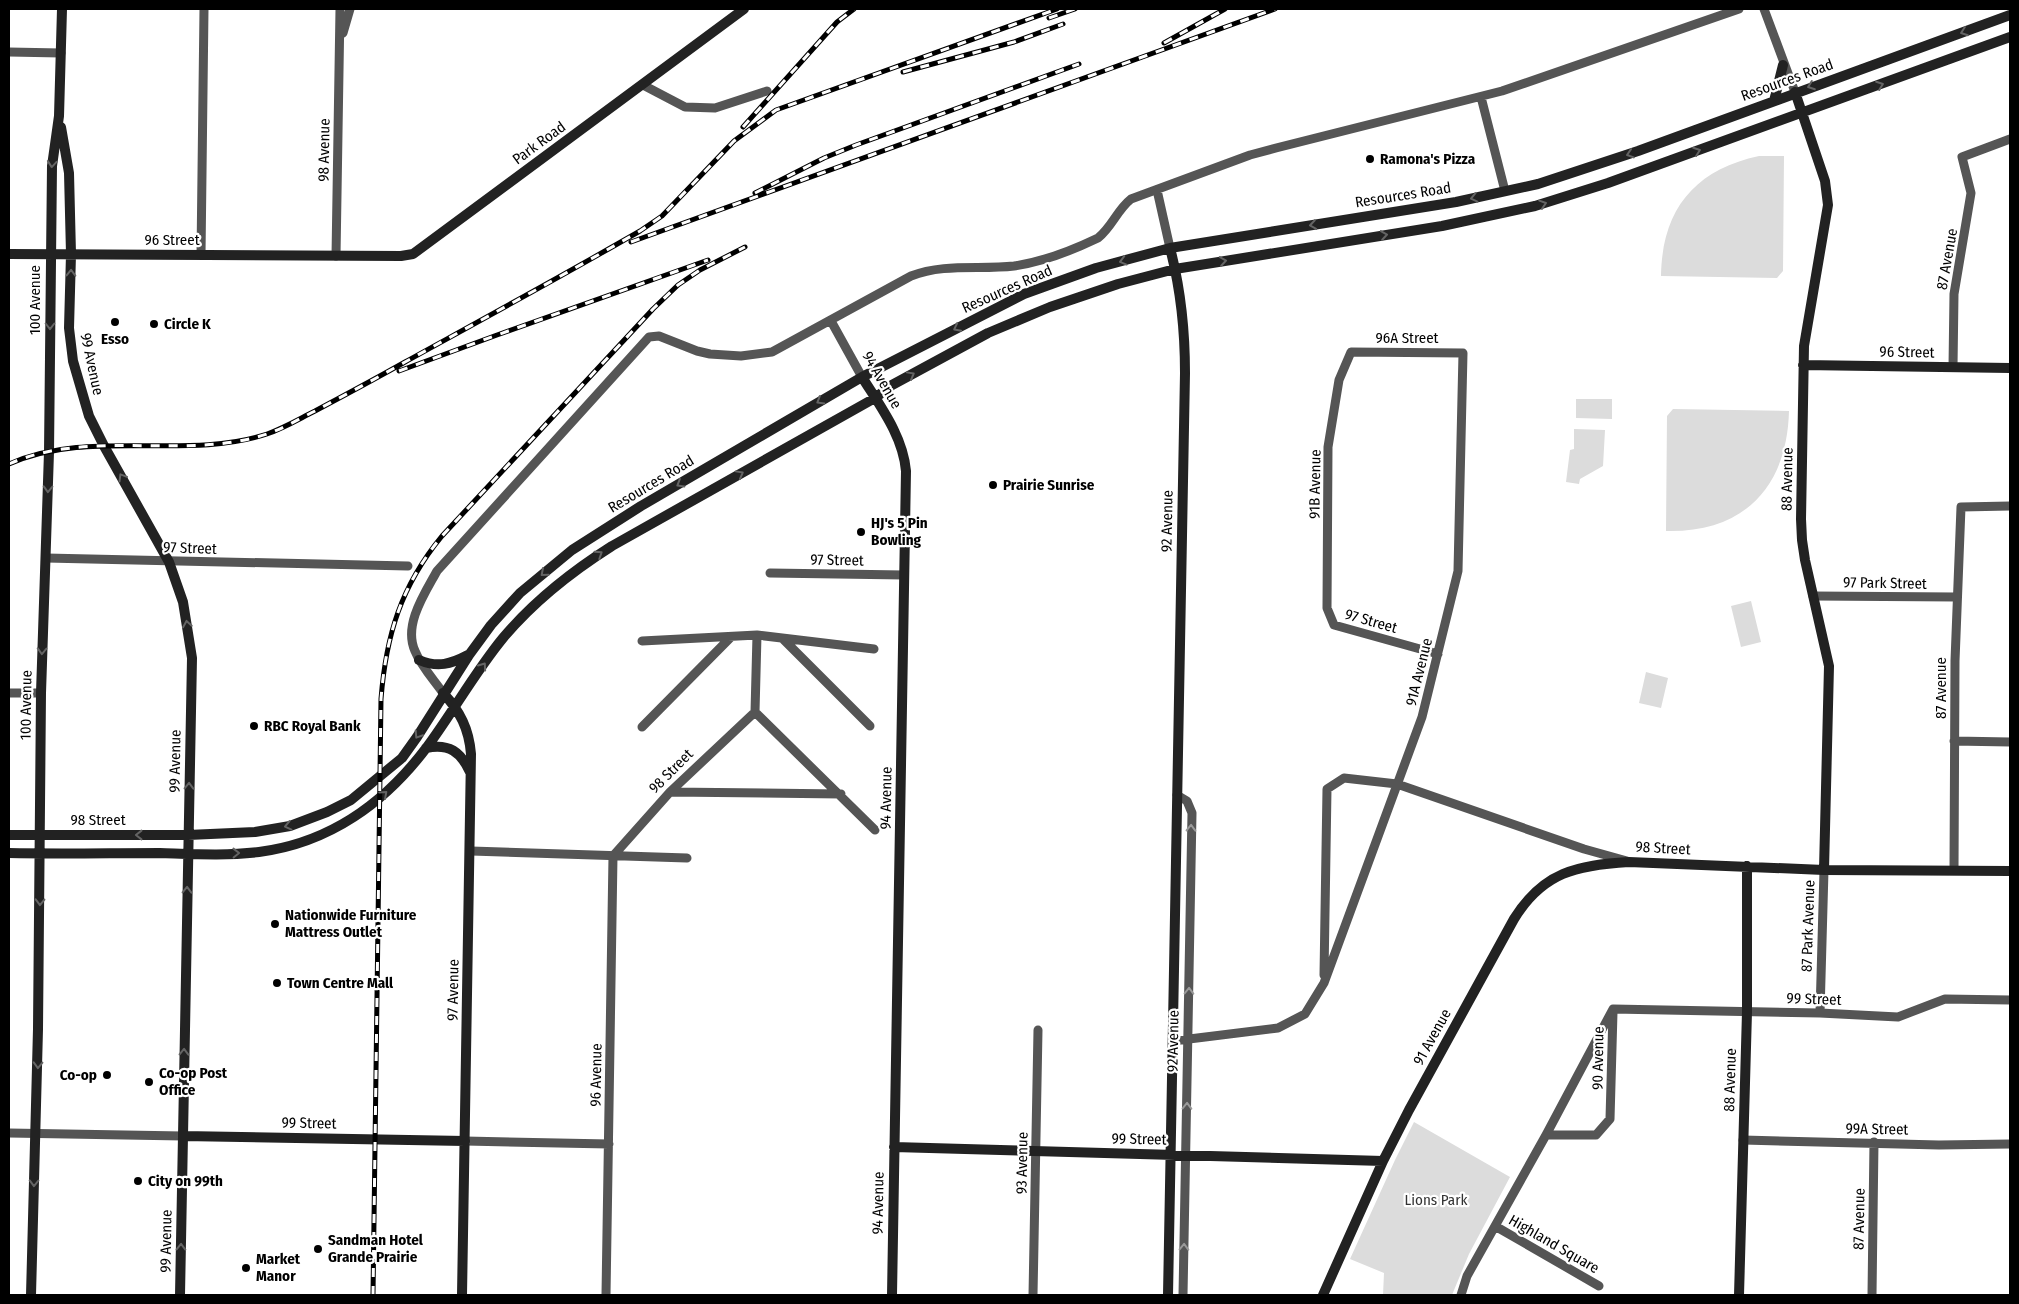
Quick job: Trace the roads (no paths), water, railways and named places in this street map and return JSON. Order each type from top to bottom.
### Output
[{"type":"main road","name":"100 Avenue","points":[[32,1295],[41,853],[41,694],[49,444],[52,166],[59,116],[62,9]]},
{"type":"main road","name":"Park Road","points":[[336,256],[401,256],[413,254],[744,9]]},
{"type":"main road","name":"Resources Road","points":[[188,835],[255,832],[290,826],[327,812],[351,800],[402,758],[418,736],[443,693],[497,619],[520,594],[572,550],[641,506],[862,376],[1024,294],[1096,268],[1170,248],[1456,202],[1538,184],[1638,151],[1795,92],[2010,15]]},
{"type":"main road","points":[[9,853],[246,853],[294,845],[327,833],[357,816],[379,799],[397,781],[426,748],[492,652],[518,621],[551,589],[571,573],[612,546],[988,332],[1050,307],[1110,287],[1175,269],[1442,226],[1535,206],[1608,183],[2010,37]]},
{"type":"main road","points":[[1774,101],[1783,65]]},
{"type":"main road","name":"88 Avenue","points":[[1795,92],[1825,181],[1828,205],[1804,346],[1803,365],[1802,540],[1829,666],[1824,870]]},
{"type":"main road","name":"100 Avenue","points":[[59,116],[69,173],[71,254]]},
{"type":"main road","name":"92 Avenue","points":[[1168,1295],[1185,350],[1184,325],[1170,248]]},
{"type":"main road","name":"96 Street","points":[[9,254],[336,256]]},
{"type":"main road","name":"99 Avenue","points":[[71,254],[69,328],[73,361],[81,390],[90,416],[104,446],[169,562],[183,602],[192,658],[180,1295]]},
{"type":"main road","name":"96 Street","points":[[1803,365],[2010,368]]},
{"type":"main road","name":"94 Avenue","points":[[862,376],[899,440],[906,471],[892,1295]]},
{"type":"main road","points":[[419,660],[439,666],[453,663],[469,655]]},
{"type":"main road","name":"97 Avenue","points":[[443,693],[455,706],[469,735],[472,754],[462,1295]]},
{"type":"main road","points":[[426,748],[440,746],[451,748],[463,759],[471,774]]},
{"type":"main road","name":"98 Street","points":[[9,835],[188,835]]},
{"type":"main road","name":"98 Street","points":[[1629,862],[1824,870],[2010,871]]},
{"type":"main road","name":"91 Avenue","points":[[1323,1295],[1383,1161],[1409,1110],[1524,903],[1535,891],[1563,873],[1598,864],[1629,862]]},
{"type":"main road","name":"88 Avenue","points":[[1739,1295],[1746,1012],[1747,866]]},
{"type":"main road","name":"99 Street","points":[[183,1136],[465,1141]]},
{"type":"main road","name":"99 Street","points":[[894,1147],[1383,1161]]},
{"type":"street","points":[[201,255],[204,9]]},
{"type":"street","name":"98 Avenue","points":[[336,256],[340,9]]},
{"type":"street","name":"98 Avenue","points":[[339,45],[350,9]]},
{"type":"street","points":[[443,693],[419,660],[413,644],[414,621],[421,600],[437,571],[649,337],[659,336],[710,354],[757,355],[780,349],[911,276],[924,271],[949,268],[1014,266],[1042,260],[1092,241],[1104,233],[1124,204],[1131,199],[1250,155],[1502,91],[1739,9]]},
{"type":"street","points":[[1764,9],[1783,65],[1795,92]]},
{"type":"street","points":[[9,52],[61,52]]},
{"type":"street","points":[[643,85],[685,107],[715,108],[767,91]]},
{"type":"street","points":[[1481,97],[1505,191]]},
{"type":"street","name":"87 Avenue","points":[[1953,367],[1954,294],[1971,193],[1962,157],[2010,138]]},
{"type":"street","points":[[1157,190],[1170,248]]},
{"type":"street","name":"94 Avenue","points":[[831,321],[862,376]]},
{"type":"street","name":"96A Street","points":[[1351,352],[1462,353]]},
{"type":"street","name":"91B Avenue","points":[[1331,618],[1327,608],[1328,447],[1339,380],[1351,352]]},
{"type":"street","name":"91A Avenue","points":[[1173,1041],[1278,1028],[1305,1014],[1324,983],[1422,717],[1458,571],[1462,353]]},
{"type":"street","name":"87 Avenue","points":[[1954,870],[1956,597],[1961,507],[2010,506]]},
{"type":"street","name":"97 Street","points":[[46,558],[408,566]]},
{"type":"street","name":"97 Street","points":[[770,573],[904,575]]},
{"type":"street","name":"97 Park Street","points":[[1813,596],[1956,597]]},
{"type":"street","name":"97 Street","points":[[1331,618],[1334,625],[1438,654]]},
{"type":"street","points":[[758,635],[755,712],[841,794],[875,830]]},
{"type":"street","points":[[642,640],[758,635],[874,648]]},
{"type":"street","points":[[642,727],[730,637]]},
{"type":"street","points":[[783,639],[870,726]]},
{"type":"street","points":[[9,693],[41,694]]},
{"type":"street","name":"98 Street","points":[[613,856],[670,792],[755,712]]},
{"type":"street","points":[[1954,741],[2010,742]]},
{"type":"street","name":"98 Street","points":[[1324,983],[1327,789],[1344,778],[1397,784],[1584,849],[1629,862]]},
{"type":"street","points":[[670,792],[841,794]]},
{"type":"street","name":"92 Avenue","points":[[1177,795],[1188,801],[1192,813],[1183,1295]]},
{"type":"street","points":[[471,851],[686,858]]},
{"type":"street","name":"96 Avenue","points":[[606,1295],[613,856]]},
{"type":"street","name":"87 Park Avenue","points":[[1820,1013],[1824,870]]},
{"type":"street","name":"99 Street","points":[[1613,1009],[1820,1013],[1898,1017],[1945,999],[2010,1000]]},
{"type":"street","name":"90 Avenue","points":[[1461,1295],[1467,1276],[1546,1135],[1613,1009]]},
{"type":"street","name":"90 Avenue","points":[[1546,1135],[1596,1135],[1610,1119],[1613,1009]]},
{"type":"street","name":"93 Avenue","points":[[1033,1295],[1038,1030]]},
{"type":"street","name":"99 Street","points":[[9,1133],[183,1136]]},
{"type":"street","name":"99A Street","points":[[1743,1140],[2010,1144]]},
{"type":"street","name":"99 Street","points":[[465,1141],[609,1144]]},
{"type":"street","name":"87 Avenue","points":[[1872,1295],[1874,1142]]},
{"type":"street","name":"Highland Square","points":[[1495,1226],[1599,1286]]},
{"type":"railway","points":[[743,127],[837,22],[854,9]]},
{"type":"railway","points":[[9,464],[40,453],[72,448],[204,445],[236,442],[279,429],[371,381],[640,231],[662,216],[734,141],[776,110],[1057,9]]},
{"type":"railway","points":[[1049,18],[1075,9]]},
{"type":"railway","points":[[1164,43],[1225,9]]},
{"type":"railway","points":[[631,242],[1275,9]]},
{"type":"railway","points":[[903,72],[1014,42],[1063,24]]},
{"type":"railway","points":[[755,193],[824,158],[856,145],[1079,64]]},
{"type":"railway","points":[[373,1295],[381,699],[387,654],[398,612],[416,574],[442,536],[653,309],[678,285],[700,270],[745,247]]},
{"type":"railway","points":[[399,371],[708,260]]},
{"type":"place","name":"Ramona's Pizza","points":[[1370,159]]},
{"type":"place","name":"Esso","points":[[115,322]]},
{"type":"place","name":"Circle K","points":[[154,324]]},
{"type":"place","name":"Prairie Sunrise","points":[[993,485]]},
{"type":"place","name":"HJ's 5 Pin Bowling","points":[[861,532]]},
{"type":"place","name":"RBC Royal Bank","points":[[254,726]]},
{"type":"place","name":"Nationwide Furniture Mattress Outlet","points":[[275,924]]},
{"type":"place","name":"Town Centre Mall","points":[[277,983]]},
{"type":"place","name":"Co-op","points":[[107,1075]]},
{"type":"place","name":"Co-op Post Office","points":[[149,1082]]},
{"type":"place","name":"City on 99th","points":[[138,1181]]},
{"type":"place","name":"Sandman Hotel Grande Prairie","points":[[318,1249]]},
{"type":"place","name":"Market Manor","points":[[246,1268]]},
{"type":"park label","name":"Lions Park","points":[[1436,1200]]}]
